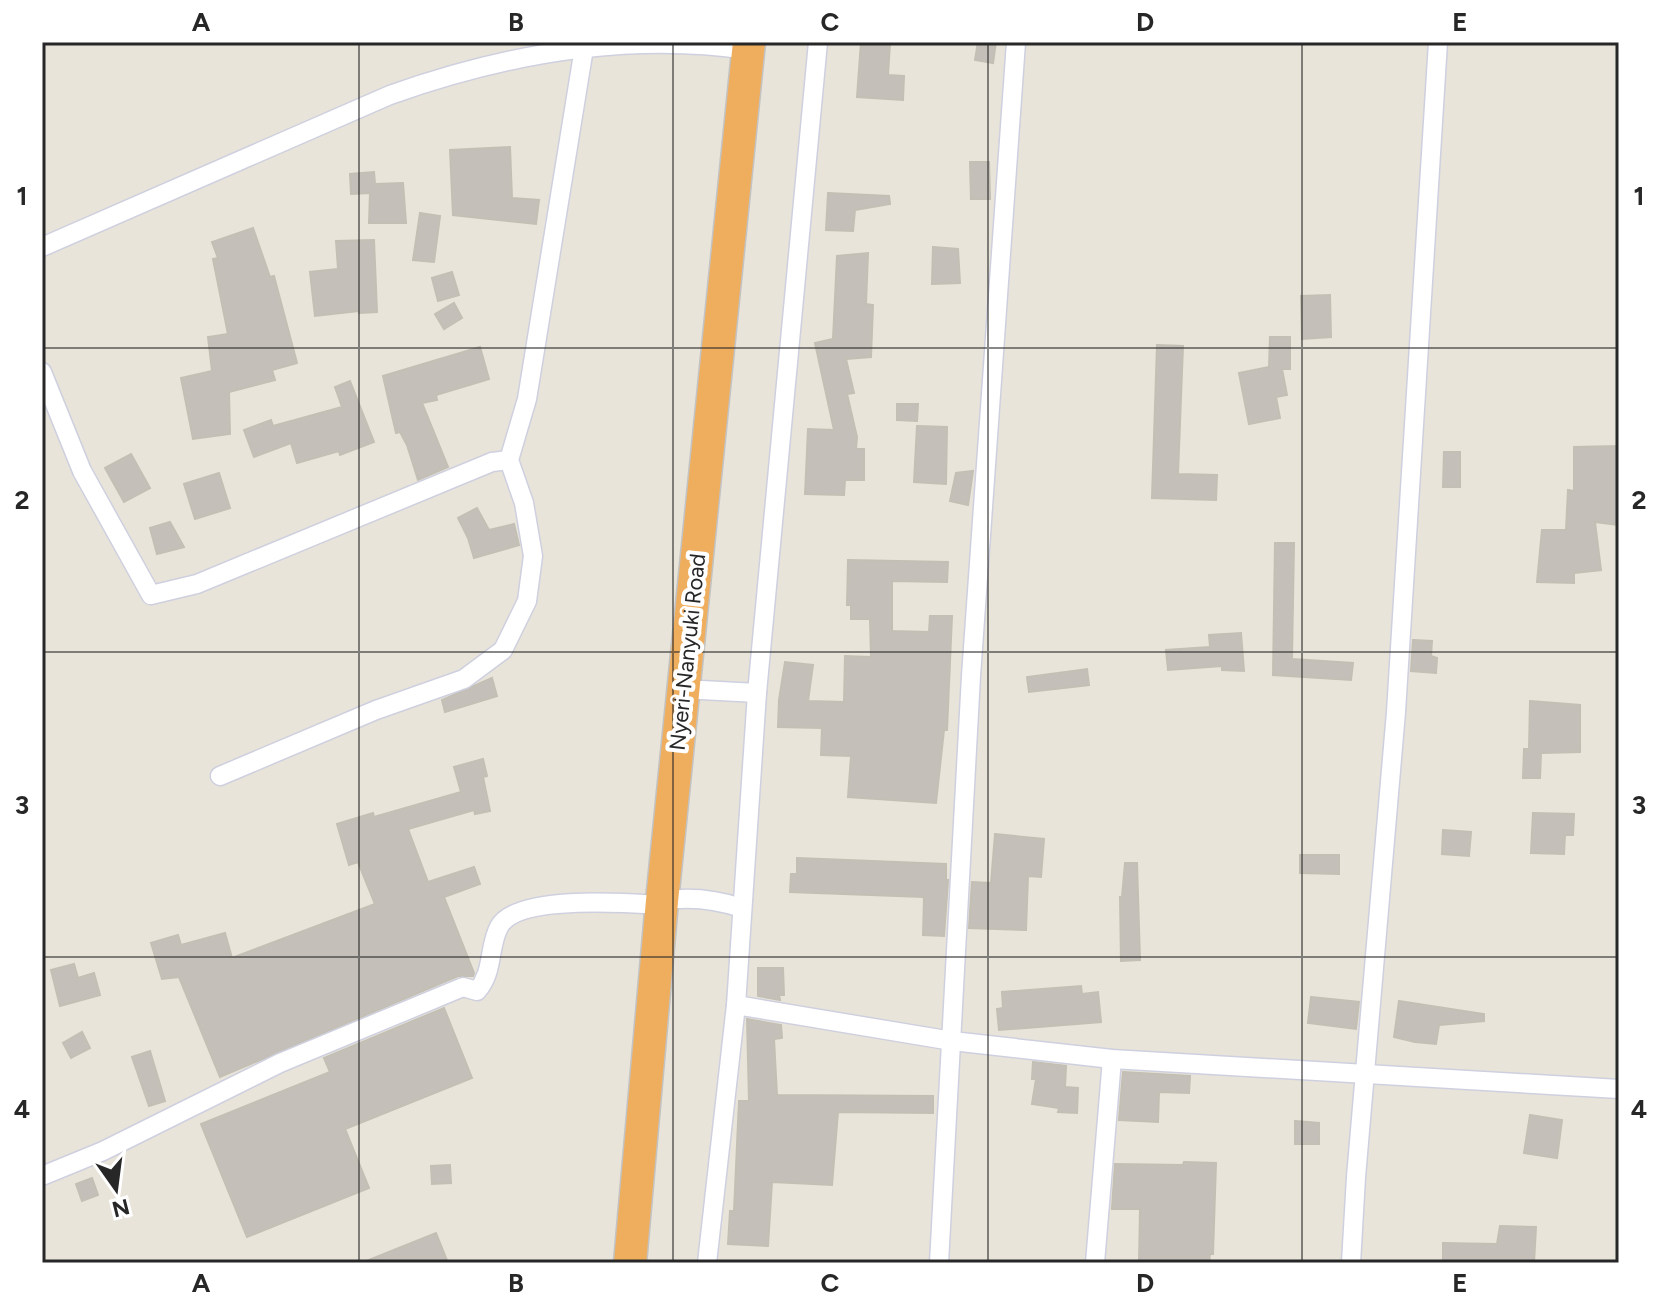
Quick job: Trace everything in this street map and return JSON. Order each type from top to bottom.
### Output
[{"type":"highway","name":"Nyeri-Nanyuki Road","points":[[630,1263],[657,904],[683,689],[749,46]]},
{"type":"street","points":[[707,1263],[736,1005],[757,693],[818,42]]},
{"type":"street","points":[[939,1263],[971,676],[1016,42]]},
{"type":"street","points":[[1351,1263],[1396,712],[1438,42]]},
{"type":"street","points":[[42,247],[390,95],[439,78],[504,60],[584,48],[641,43],[749,46]]},
{"type":"street","points":[[220,776],[376,710],[464,679],[503,650],[527,601],[533,556],[524,503],[509,460],[527,399],[584,48]]},
{"type":"street","points":[[42,372],[82,471],[151,595],[197,584],[492,462],[509,460]]},
{"type":"street","points":[[683,689],[757,693]]},
{"type":"street","points":[[42,1176],[103,1151],[280,1063],[463,987],[477,991],[485,982],[497,931],[507,917],[549,905],[578,902],[657,904],[715,899],[742,908]]},
{"type":"street","points":[[736,1005],[952,1041],[1112,1059],[1619,1089]]},
{"type":"street","points":[[1095,1263],[1112,1059]]},
{"type":"building","points":[[861,42],[890,43],[888,75],[904,76],[903,100],[857,97]]},
{"type":"building","points":[[978,42],[996,42],[993,63],[975,60]]},
{"type":"building","points":[[510,147],[512,198],[539,200],[536,224],[453,215],[450,150]]},
{"type":"building","points":[[970,162],[989,162],[990,199],[971,199]]},
{"type":"building","points":[[374,172],[375,184],[403,183],[406,223],[369,223],[370,193],[351,194],[350,174]]},
{"type":"building","points":[[828,193],[889,196],[890,204],[855,210],[853,231],[826,230]]},
{"type":"building","points":[[420,213],[440,216],[434,262],[413,260]]},
{"type":"building","points":[[253,228],[270,277],[274,276],[297,363],[272,370],[275,380],[229,392],[230,434],[193,439],[181,378],[212,371],[208,337],[228,334],[213,259],[218,258],[212,242]]},
{"type":"building","points":[[374,240],[377,312],[315,316],[310,272],[338,269],[336,241]]},
{"type":"building","points":[[933,247],[958,249],[960,283],[932,284]]},
{"type":"building","points":[[868,253],[866,304],[873,305],[871,357],[846,359],[854,393],[847,394],[857,437],[856,449],[864,449],[864,480],[845,480],[844,495],[805,494],[808,429],[834,430],[815,343],[833,339],[837,256]]},
{"type":"building","points":[[452,272],[459,295],[438,301],[432,278]]},
{"type":"building","points":[[1330,295],[1331,337],[1302,339],[1301,296]]},
{"type":"building","points":[[454,303],[462,318],[444,329],[435,314]]},
{"type":"building","points":[[1270,337],[1290,337],[1290,369],[1282,369],[1287,395],[1276,397],[1280,418],[1249,424],[1239,373],[1269,367]]},
{"type":"building","points":[[1157,345],[1183,346],[1178,474],[1217,475],[1216,500],[1152,498]]},
{"type":"building","points":[[480,347],[489,379],[436,395],[437,400],[422,403],[448,467],[418,480],[407,445],[400,432],[396,433],[383,376]]},
{"type":"building","points":[[350,381],[374,442],[340,455],[339,451],[297,463],[291,443],[254,457],[244,430],[271,420],[273,426],[342,407],[335,387]]},
{"type":"building","points":[[897,404],[918,404],[917,421],[897,420]]},
{"type":"building","points":[[917,426],[947,427],[946,484],[914,482]]},
{"type":"building","points":[[1619,446],[1619,525],[1595,522],[1601,570],[1574,573],[1574,583],[1537,582],[1542,530],[1566,530],[1568,490],[1574,491],[1574,447]]},
{"type":"building","points":[[1444,452],[1460,452],[1460,487],[1443,487]]},
{"type":"building","points":[[131,454],[150,488],[124,502],[105,468]]},
{"type":"building","points":[[973,471],[968,505],[950,501],[956,473]]},
{"type":"building","points":[[219,473],[230,508],[195,519],[184,484]]},
{"type":"building","points":[[477,508],[489,530],[514,524],[519,545],[474,558],[458,518]]},
{"type":"building","points":[[170,522],[184,547],[157,554],[150,528]]},
{"type":"building","points":[[1275,543],[1294,543],[1292,659],[1353,663],[1351,680],[1273,675]]},
{"type":"building","points":[[848,560],[948,562],[947,582],[892,581],[892,631],[929,632],[930,616],[952,616],[947,730],[944,730],[936,803],[848,797],[851,756],[821,755],[822,728],[778,727],[785,662],[813,665],[808,701],[844,702],[845,656],[871,657],[870,619],[851,619],[851,605],[847,605]]},
{"type":"building","points":[[1241,633],[1244,671],[1222,670],[1222,666],[1168,670],[1166,650],[1210,647],[1209,635]]},
{"type":"building","points":[[1413,640],[1432,641],[1431,656],[1437,658],[1436,673],[1411,671]]},
{"type":"building","points":[[1087,669],[1089,685],[1029,692],[1027,677]]},
{"type":"building","points":[[492,678],[497,696],[445,712],[442,700]]},
{"type":"building","points":[[1530,701],[1580,705],[1580,752],[1541,753],[1540,778],[1523,778],[1524,749],[1529,749]]},
{"type":"building","points":[[483,759],[487,776],[483,777],[490,811],[475,814],[474,810],[408,829],[428,882],[474,867],[480,884],[444,897],[473,976],[458,976],[220,1077],[179,977],[162,979],[151,943],[178,935],[181,945],[225,933],[232,958],[375,904],[358,862],[349,865],[337,824],[373,813],[374,817],[461,792],[454,767]]},
{"type":"building","points":[[1533,813],[1574,814],[1573,835],[1565,835],[1564,854],[1531,853]]},
{"type":"building","points":[[1443,830],[1471,832],[1469,856],[1442,854]]},
{"type":"building","points":[[995,834],[1044,839],[1041,877],[1028,876],[1026,930],[969,928],[972,882],[991,883]]},
{"type":"building","points":[[1300,855],[1339,855],[1339,874],[1300,873]]},
{"type":"building","points":[[797,858],[946,864],[948,880],[944,936],[923,935],[924,897],[790,892],[791,874],[797,874]]},
{"type":"building","points":[[1125,863],[1137,863],[1140,960],[1121,961],[1120,897]]},
{"type":"building","points":[[74,964],[78,978],[94,973],[100,995],[60,1006],[51,970]]},
{"type":"building","points":[[758,968],[783,968],[784,995],[779,995],[780,1000],[758,996]]},
{"type":"building","points":[[1081,986],[1082,994],[1098,992],[1101,1022],[999,1030],[997,1009],[1003,1008],[1002,992]]},
{"type":"building","points":[[1311,997],[1359,1002],[1356,1029],[1308,1023]]},
{"type":"building","points":[[1399,1001],[1484,1014],[1484,1021],[1439,1025],[1436,1044],[1415,1042],[1394,1037]]},
{"type":"building","points":[[444,1008],[472,1078],[345,1129],[369,1188],[247,1237],[201,1124],[330,1072],[324,1058]]},
{"type":"building","points":[[747,1019],[781,1025],[782,1038],[774,1039],[777,1095],[933,1096],[933,1113],[838,1112],[832,1185],[772,1182],[768,1246],[728,1244],[730,1211],[734,1211],[739,1101],[749,1101]]},
{"type":"building","points":[[82,1032],[90,1048],[71,1058],[63,1043]]},
{"type":"building","points":[[150,1051],[165,1101],[149,1106],[132,1057]]},
{"type":"building","points":[[1033,1062],[1066,1066],[1065,1087],[1078,1088],[1077,1113],[1058,1112],[1059,1108],[1032,1104],[1036,1079],[1032,1079]]},
{"type":"building","points":[[1123,1072],[1190,1076],[1189,1093],[1159,1092],[1158,1122],[1119,1120]]},
{"type":"building","points":[[1530,1115],[1562,1120],[1557,1158],[1524,1153]]},
{"type":"building","points":[[1295,1121],[1319,1123],[1319,1144],[1295,1144]]},
{"type":"building","points":[[1184,1162],[1216,1163],[1213,1254],[1210,1254],[1209,1263],[1139,1263],[1140,1209],[1112,1209],[1115,1164],[1183,1165]]},
{"type":"building","points":[[450,1165],[451,1183],[432,1184],[431,1166]]},
{"type":"building","points":[[92,1178],[98,1195],[82,1201],[76,1184]]},
{"type":"building","points":[[1500,1226],[1536,1227],[1534,1263],[1443,1263],[1443,1243],[1497,1244]]},
{"type":"building","points":[[436,1233],[448,1263],[364,1263],[364,1262]]}]
